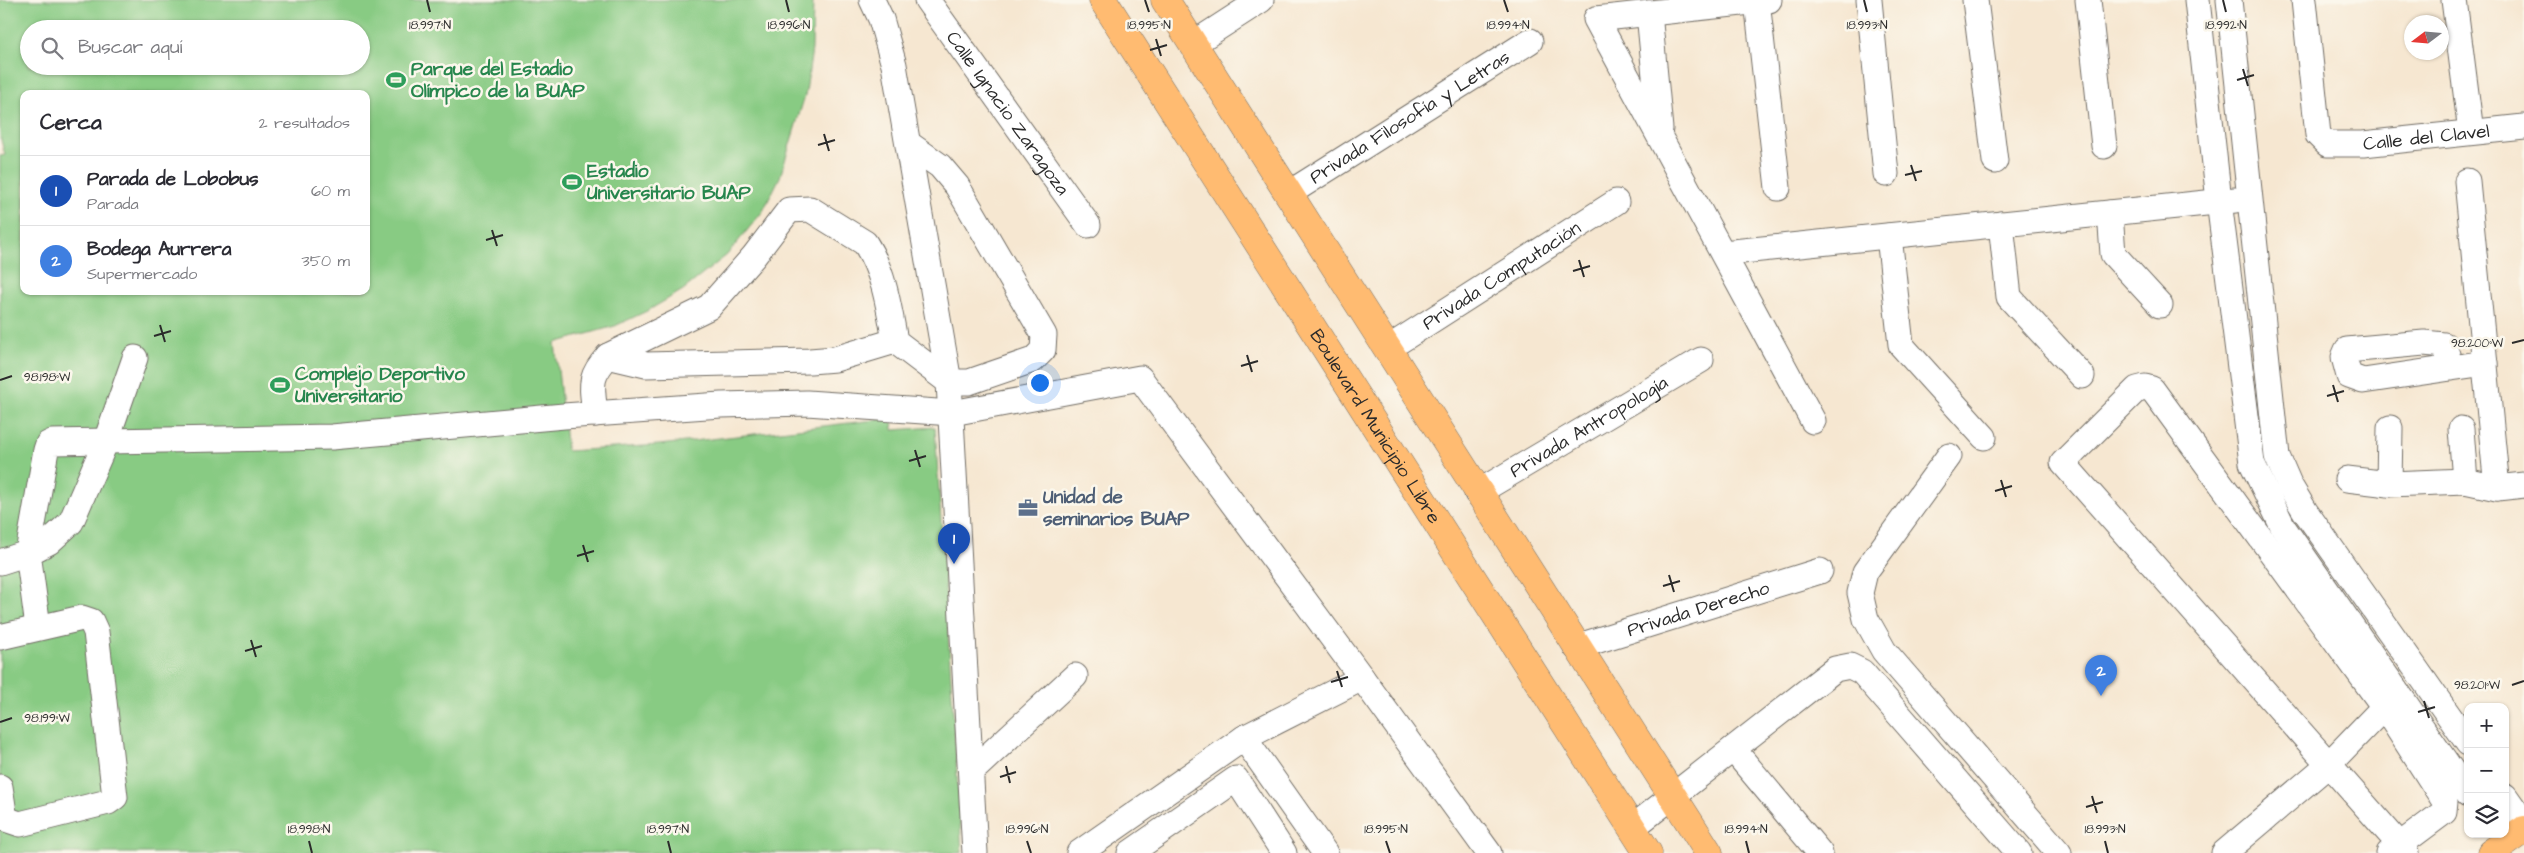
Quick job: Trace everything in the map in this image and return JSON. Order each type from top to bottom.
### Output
[{"type":"main road","name":"Boulevard Municipio Libre","points":[[1103,0],[1648,853]]},
{"type":"main road","points":[[1165,0],[1709,853]]},
{"type":"street","points":[[872,0],[881,19],[894,65],[949,382],[975,853]]},
{"type":"street","name":"Calle Ignacio Zaragoza","points":[[927,0],[1088,225]]},
{"type":"street","points":[[1193,44],[1260,0]]},
{"type":"street","points":[[1868,0],[1886,174]]},
{"type":"street","points":[[1975,0],[1994,161]]},
{"type":"street","points":[[2088,0],[2104,146]]},
{"type":"street","points":[[2197,0],[2219,202],[2252,463],[2283,527],[2467,793]]},
{"type":"street","points":[[2229,0],[2277,456],[2290,486],[2305,512],[2464,737]]},
{"type":"street","name":"Calle del Clavel","points":[[2304,0],[2318,135],[2327,144],[2363,144],[2524,127]]},
{"type":"street","points":[[2454,0],[2472,132]]},
{"type":"street","points":[[1778,188],[1763,1],[1596,19],[1813,421]]},
{"type":"street","points":[[1649,13],[1661,139]]},
{"type":"street","name":"Privada Filosofía y Letras","points":[[1288,194],[1530,41]]},
{"type":"street","points":[[595,414],[592,386],[595,370],[608,356],[709,307],[754,256],[789,210],[810,209],[865,243],[876,264],[887,298],[895,341],[949,382],[969,382],[1033,360],[1043,350],[1044,335],[957,186],[940,166],[909,144]]},
{"type":"street","points":[[2467,181],[2497,488]]},
{"type":"street","points":[[1722,253],[2249,198]]},
{"type":"street","name":"Privada Computación","points":[[1387,349],[1616,202]]},
{"type":"street","points":[[2110,213],[2113,254],[2160,305]]},
{"type":"street","points":[[2001,224],[2009,297],[2082,376]]},
{"type":"street","points":[[1889,236],[1901,345],[1984,437]]},
{"type":"street","points":[[608,356],[646,365],[810,361],[835,359],[895,341]]},
{"type":"street","points":[[0,562],[28,553],[48,542],[72,522],[106,440],[135,358]]},
{"type":"street","name":"Privada Antropología","points":[[1477,492],[1701,360]]},
{"type":"street","points":[[2451,368],[2485,363]]},
{"type":"street","points":[[38,627],[28,553],[48,444],[52,442],[332,437],[721,405],[807,403],[952,413],[1140,378],[1362,678],[1488,853]]},
{"type":"street","points":[[2145,387],[2152,390],[2384,707],[2445,802],[2444,812],[2399,850],[2328,766],[2202,618],[2063,463],[2137,390],[2145,387]]},
{"type":"street","points":[[2389,484],[2390,428]]},
{"type":"street","points":[[2461,429],[2465,481]]},
{"type":"street","points":[[1949,456],[1865,572],[1860,593],[1866,619],[1884,651],[2059,853]]},
{"type":"street","points":[[2252,463],[2277,456]]},
{"type":"street","points":[[2348,479],[2389,484],[2465,481],[2497,488],[2524,485]]},
{"type":"street","name":"Privada Derecho","points":[[1576,647],[1820,571]]},
{"type":"street","points":[[0,637],[82,618],[91,620],[96,632],[115,797],[108,802],[20,824],[5,818],[0,787]]},
{"type":"street","points":[[2376,661],[2398,644]]},
{"type":"street","points":[[1632,828],[1673,798],[1835,670],[1850,666],[1862,672],[2019,853]]},
{"type":"street","points":[[972,772],[1075,676]]},
{"type":"street","points":[[1078,853],[1244,738],[1362,678]]},
{"type":"street","points":[[2224,853],[2328,766],[2384,707]]},
{"type":"street","points":[[1244,738],[1325,853]]},
{"type":"street","points":[[2440,754],[2464,741]]},
{"type":"street","points":[[1733,750],[1820,853]]},
{"type":"street","points":[[1130,853],[1236,779],[1284,853]]},
{"type":"street","points":[[2509,802],[2524,823]]},
{"type":"green space","name":"Complejo Deportivo Universitario","points":[[0,0],[813,0],[812,49],[806,92],[780,177],[763,211],[727,255],[683,290],[649,310],[615,326],[555,343],[567,451],[659,445],[892,418],[893,430],[935,427],[962,853],[0,853],[0,156],[5,155],[0,136]]},
{"type":"place","name":"Parque del Estadio Olímpico de la BUAP","points":[[396,80]]},
{"type":"place","name":"Estadio Universitario BUAP","points":[[572,182]]},
{"type":"place","name":"Complejo Deportivo Universitario","points":[[280,385]]},
{"type":"place","name":"Unidad de seminarios BUAP","points":[[1028,508]]},
{"type":"place","name":"Parada de Lobobus","points":[[954,564]]},
{"type":"place","name":"Bodega Aurrera","points":[[2101,696]]}]
